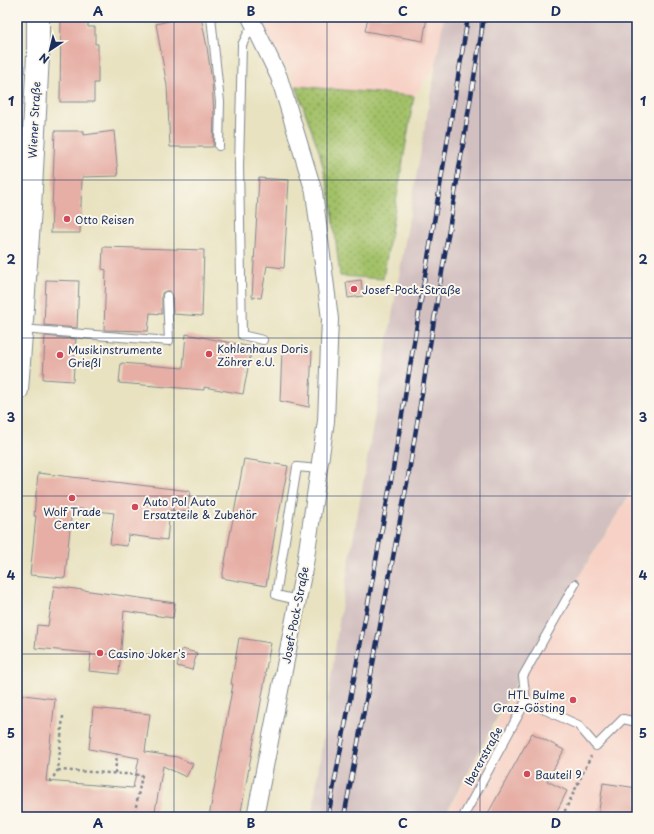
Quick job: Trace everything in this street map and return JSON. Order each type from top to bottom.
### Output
[{"type":"main road","name":"Wiener Straße","points":[[17,390],[22,329],[23,207],[38,55],[38,17]]},
{"type":"street","name":"Josef-Pock-Straße","points":[[253,23],[279,77],[314,192],[330,319],[326,421],[305,564],[255,817]]},
{"type":"lane","points":[[211,17],[220,102],[219,146]]},
{"type":"lane","points":[[253,23],[242,45],[239,166],[242,335],[263,340]]},
{"type":"lane","points":[[22,329],[169,341],[167,296]]},
{"type":"lane","points":[[298,600],[276,595],[277,587],[297,467],[319,469]]},
{"type":"lane","points":[[575,584],[523,676],[526,701],[578,725],[596,746],[623,719],[637,722]]},
{"type":"lane","name":"Ibererstraße","points":[[462,817],[526,701]]},
{"type":"path","points":[[50,782],[58,770],[63,716]]},
{"type":"path","points":[[562,817],[596,746]]},
{"type":"path","points":[[115,773],[117,754]]},
{"type":"path","points":[[58,770],[142,775],[134,817]]},
{"type":"shaded area","points":[[258,17],[444,17],[435,68],[414,96],[296,86]]},
{"type":"shaded area","points":[[444,17],[637,17],[637,482],[533,651],[444,817],[312,817],[339,621]]},
{"type":"shaded area","name":"HTL Bulme Graz-Gösting","points":[[637,483],[637,817],[445,817],[575,584]]},
{"type":"green space","points":[[296,86],[414,96],[383,279],[340,276],[331,200],[320,154]]},
{"type":"building","points":[[61,17],[88,17],[88,27],[95,27],[95,44],[98,44],[98,83],[94,83],[94,102],[60,102]]},
{"type":"building","points":[[184,17],[201,17],[212,82],[214,115],[213,147],[170,147],[167,86],[156,24]]},
{"type":"building","points":[[368,17],[427,17],[423,41],[365,31]]},
{"type":"building","points":[[55,131],[84,131],[84,135],[114,131],[118,176],[82,177],[80,233],[51,233]]},
{"type":"building","points":[[259,178],[289,180],[284,268],[267,266],[261,298],[252,297]]},
{"type":"building","points":[[103,247],[204,250],[202,316],[173,314],[172,295],[170,291],[166,291],[162,293],[162,314],[150,313],[148,331],[104,330],[106,270],[102,269]]},
{"type":"building","points":[[46,280],[79,281],[77,328],[44,325]]},
{"type":"building","name":"Josef-Pock-Straße","points":[[361,280],[363,296],[348,298],[346,282]]},
{"type":"building","points":[[186,334],[252,347],[243,394],[204,387],[204,390],[119,383],[121,363],[183,368]]},
{"type":"building","name":"Musikinstrumente Grießl","points":[[45,336],[76,339],[73,381],[43,379]]},
{"type":"building","points":[[282,351],[312,352],[309,407],[280,401]]},
{"type":"building","points":[[244,459],[288,466],[266,586],[222,578]]},
{"type":"building","name":"Auto Pol Auto Ersatzteile & Zubehör","points":[[38,473],[190,491],[188,512],[170,510],[167,540],[128,535],[127,546],[110,544],[114,513],[72,508],[65,578],[30,575],[36,516],[34,516]]},
{"type":"building","points":[[54,586],[175,603],[173,618],[124,611],[119,674],[89,671],[91,653],[35,648],[37,625],[48,626]]},
{"type":"building","points":[[239,638],[271,643],[266,674],[240,817],[209,817],[233,684],[231,684]]},
{"type":"building","points":[[182,649],[197,653],[192,670],[177,666]]},
{"type":"building","points":[[17,694],[55,699],[46,781],[133,788],[139,758],[89,749],[93,708],[150,714],[145,752],[177,757],[193,764],[186,777],[163,766],[154,817],[17,817]]},
{"type":"building","name":"Bauteil 9","points":[[532,733],[564,750],[547,781],[567,791],[554,817],[486,817]]},
{"type":"building","points":[[603,783],[637,788],[637,817],[598,817]]},
{"type":"railway","points":[[328,817],[392,475],[468,17]]},
{"type":"railway","points":[[344,817],[408,478],[484,17]]},
{"type":"place","name":"Otto Reisen","points":[[67,219]]},
{"type":"place","name":"Josef-Pock-Straße","points":[[354,289]]},
{"type":"place","name":"Kohlenhaus Doris Zöhrer e.U.","points":[[209,354]]},
{"type":"place","name":"Musikinstrumente Grießl","points":[[60,355]]},
{"type":"place","name":"Wolf Trade Center","points":[[72,498]]},
{"type":"place","name":"Auto Pol Auto Ersatzteile & Zubehör","points":[[135,507]]},
{"type":"place","name":"Casino Joker's","points":[[100,653]]},
{"type":"place","name":"HTL Bulme Graz-Gösting","points":[[573,700]]},
{"type":"place","name":"Bauteil 9","points":[[527,774]]}]
